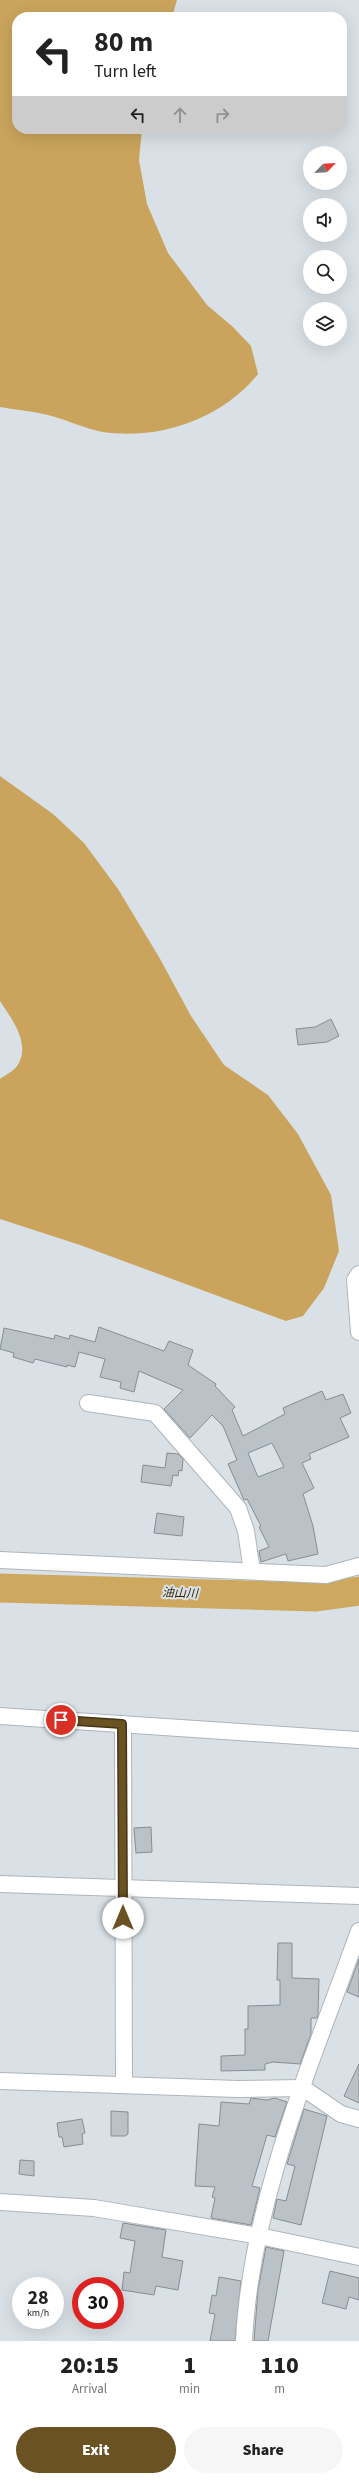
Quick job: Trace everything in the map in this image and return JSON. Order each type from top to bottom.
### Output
[{"type":"street","points":[[359,1274],[355,1280],[359,1332]]},
{"type":"street","points":[[88,1403],[155,1413],[238,1508],[246,1531],[252,1571]]},
{"type":"street","points":[[0,1560],[326,1575],[359,1566]]},
{"type":"street","points":[[0,1716],[359,1740]]},
{"type":"street","points":[[122,1724],[124,2085]]},
{"type":"street","points":[[0,1884],[359,1896]]},
{"type":"street","points":[[244,2341],[246,2303],[259,2236],[275,2176],[303,2088],[359,1931]]},
{"type":"street","points":[[0,2081],[238,2089],[303,2088],[341,2114],[359,2119]]},
{"type":"street","points":[[0,2202],[94,2208],[259,2236],[359,2257]]},
{"type":"shaded area","points":[[0,0],[177,0],[173,12],[12,12],[12,134],[142,134],[139,160],[147,204],[168,253],[207,305],[233,327],[251,346],[258,374],[229,402],[211,412],[193,421],[173,428],[153,432],[133,434],[104,432],[36,412],[0,407]]},
{"type":"shaded area","points":[[0,776],[53,814],[84,843],[118,889],[159,957],[191,1016],[224,1065],[268,1095],[298,1134],[331,1195],[339,1251],[324,1288],[303,1316],[286,1321],[80,1245],[0,1219],[0,1079],[16,1068],[21,1058],[22,1049],[21,1040],[14,1023],[0,1001]]},
{"type":"building","points":[[331,1019],[339,1036],[327,1042],[298,1045],[296,1029],[315,1027]]},
{"type":"building","points":[[99,1327],[164,1351],[169,1341],[193,1350],[188,1365],[216,1384],[215,1386],[235,1407],[232,1410],[243,1436],[285,1414],[283,1408],[322,1391],[326,1400],[343,1394],[351,1413],[340,1418],[349,1437],[309,1454],[311,1459],[302,1463],[314,1488],[303,1494],[313,1526],[318,1554],[288,1561],[286,1554],[261,1562],[259,1551],[269,1547],[259,1527],[261,1526],[247,1499],[244,1500],[228,1464],[237,1460],[223,1426],[212,1415],[190,1438],[164,1409],[183,1390],[139,1371],[134,1392],[120,1388],[121,1382],[100,1377],[105,1359],[79,1352],[75,1367],[67,1365],[67,1367],[35,1359],[33,1363],[13,1357],[14,1353],[0,1349],[4,1328],[54,1339],[55,1335],[69,1339],[70,1335],[95,1342]],"holes":[[[272,1443],[284,1467],[258,1477],[248,1453]]]},
{"type":"building","points":[[167,1453],[178,1454],[183,1459],[182,1471],[179,1470],[178,1476],[173,1475],[171,1486],[141,1482],[143,1465],[165,1468]]},
{"type":"building","points":[[157,1513],[184,1517],[182,1536],[154,1533]]},
{"type":"building","points":[[151,1827],[152,1852],[136,1853],[134,1828]]},
{"type":"building","points":[[278,1943],[292,1943],[292,1978],[319,1979],[318,2015],[317,2018],[311,2018],[311,2034],[300,2064],[273,2062],[265,2064],[265,2070],[221,2071],[221,2056],[245,2055],[245,2029],[248,2029],[248,2006],[280,2005],[280,1980],[277,1980]]},
{"type":"building","points":[[359,1959],[359,1997],[347,1992]]},
{"type":"building","points":[[359,2064],[359,2103],[344,2096]]},
{"type":"building","points":[[251,2098],[267,2100],[275,2098],[287,2102],[275,2137],[267,2135],[252,2186],[260,2188],[251,2225],[211,2218],[215,2198],[212,2197],[215,2187],[195,2186],[199,2124],[219,2126],[221,2102],[249,2104]]},
{"type":"building","points":[[304,2109],[327,2116],[301,2225],[273,2218],[277,2199],[286,2201],[295,2166],[287,2164]]},
{"type":"building","points":[[111,2111],[128,2112],[128,2134],[125,2136],[111,2136]]},
{"type":"building","points":[[82,2119],[85,2133],[82,2134],[83,2144],[64,2147],[62,2137],[59,2137],[57,2123]]},
{"type":"building","points":[[20,2160],[34,2161],[34,2176],[19,2174]]},
{"type":"building","points":[[123,2223],[166,2230],[162,2257],[183,2261],[178,2290],[156,2286],[154,2295],[124,2290],[124,2272],[130,2273],[135,2241],[120,2238]]},
{"type":"building","points":[[266,2247],[284,2251],[268,2341],[254,2341],[258,2290]]},
{"type":"building","points":[[330,2271],[359,2278],[359,2300],[349,2297],[346,2309],[322,2303]]},
{"type":"building","points":[[219,2277],[241,2281],[235,2341],[210,2341],[215,2314],[209,2313],[212,2295],[216,2296]]},
{"type":"waterway","name":"油山川","points":[[0,1588],[316,1597],[359,1591]]},
{"type":"route","points":[[61,1720],[122,1724],[123,1918]]}]
